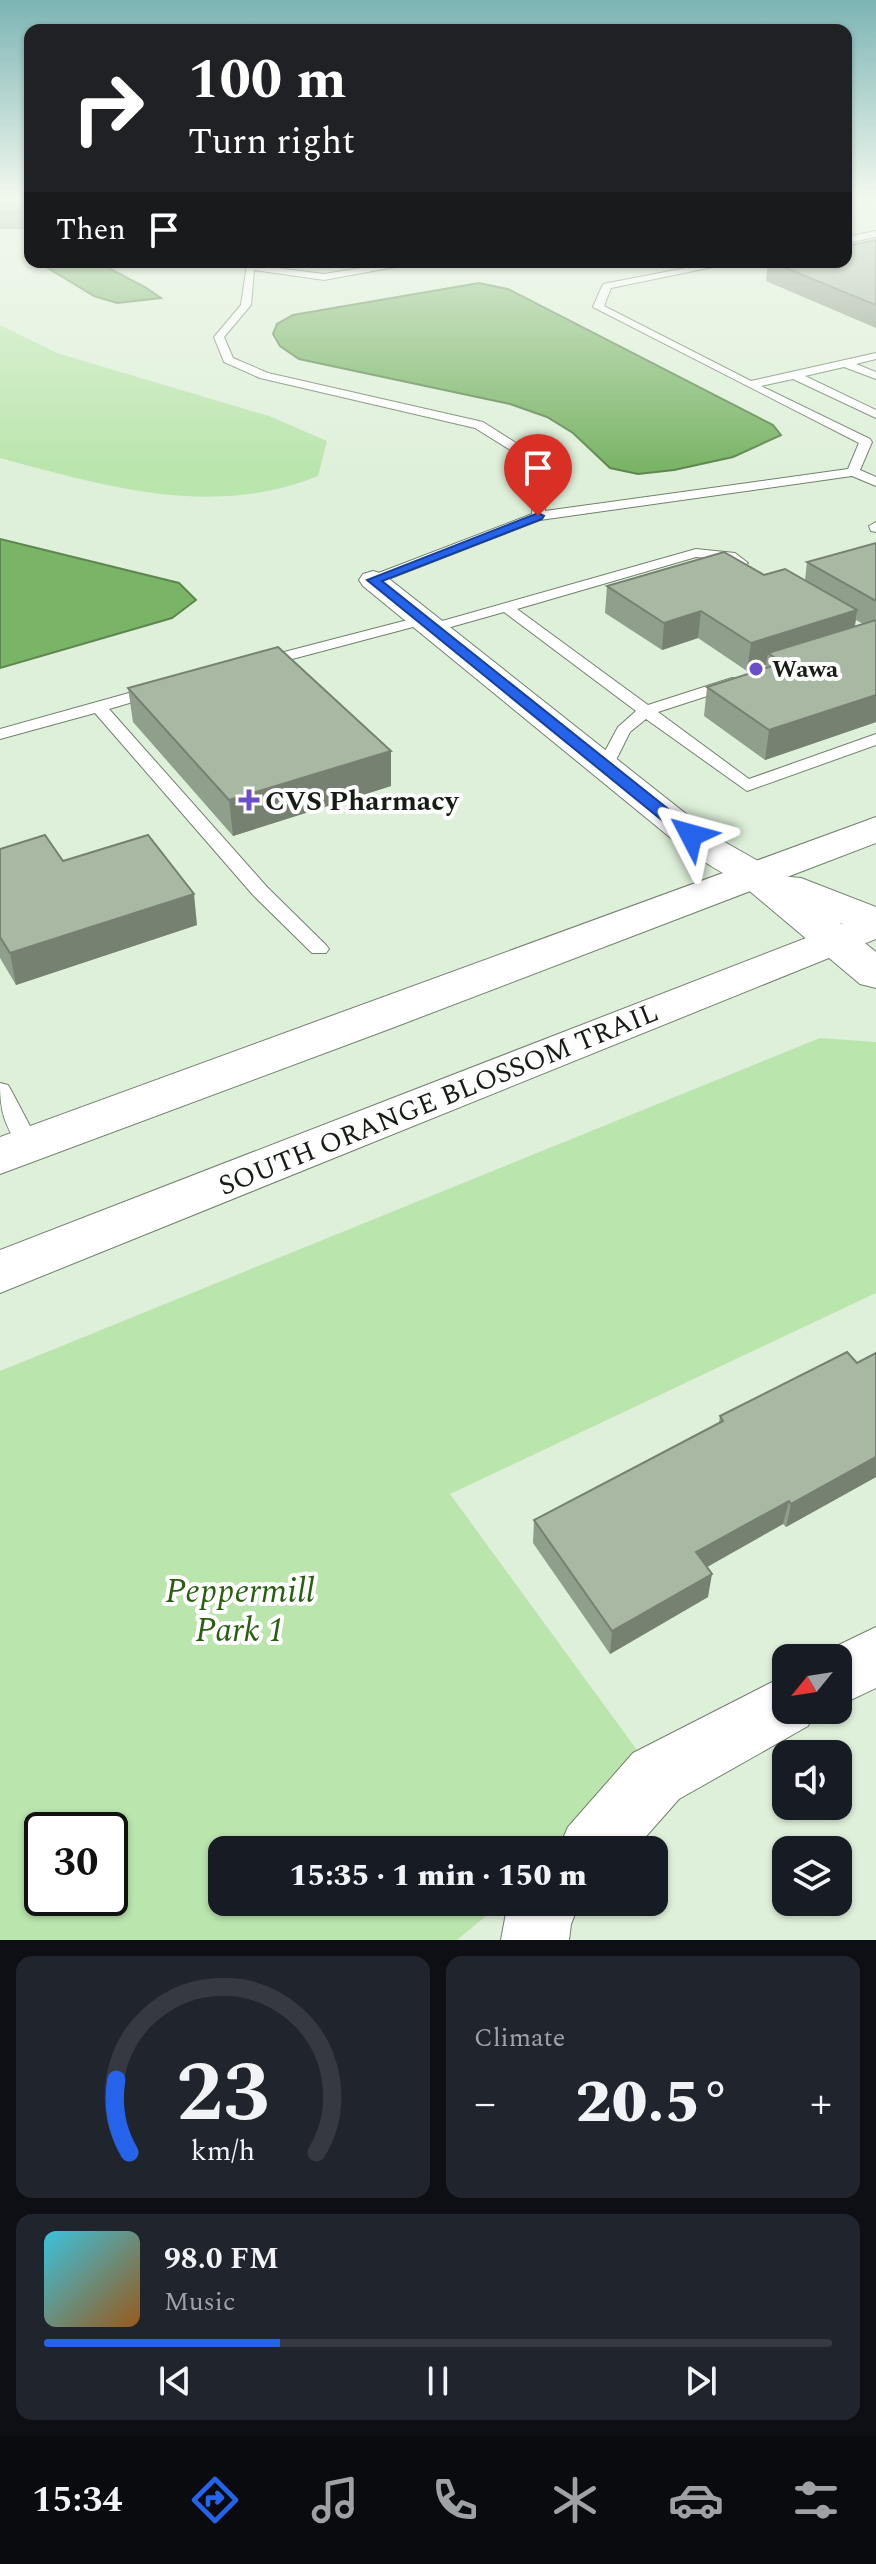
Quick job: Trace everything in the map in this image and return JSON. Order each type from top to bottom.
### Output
[{"type":"main road","points":[[14,1150],[362,1024],[876,829]]},
{"type":"main road","points":[[754,874],[862,929],[876,974]]},
{"type":"main road","name":"SOUTH ORANGE BLOSSOM TRAIL","points":[[0,1272],[862,929]]},
{"type":"street","points":[[373,580],[701,844],[754,874]]},
{"type":"street","points":[[852,1669],[876,1656]]},
{"type":"street","points":[[603,1836],[656,1776],[772,1713]]},
{"type":"lane","points":[[248,287],[246,305],[219,337],[228,360],[264,376],[479,425],[542,465],[538,516]]},
{"type":"lane","points":[[607,287],[598,307],[866,442],[853,472]]},
{"type":"lane","points":[[750,385],[876,356]]},
{"type":"lane","points":[[845,363],[876,376]]},
{"type":"lane","points":[[794,375],[876,414]]},
{"type":"lane","points":[[373,580],[538,516],[627,508],[737,486],[853,472],[876,482]]},
{"type":"lane","points":[[251,665],[328,645],[506,607],[696,553],[730,556],[756,571]]},
{"type":"lane","points":[[506,607],[747,786],[876,739]]},
{"type":"lane","points":[[605,766],[618,745],[623,729],[647,710],[752,677]]},
{"type":"lane","points":[[0,734],[175,686]]},
{"type":"lane","points":[[98,706],[260,891],[319,949]]},
{"type":"lane","points":[[0,1090],[14,1150]]},
{"type":"green space","points":[[0,325],[57,353],[269,416],[327,441],[318,476],[278,489],[199,497],[119,487],[0,458]]},
{"type":"green space","name":"Peppermill Park 1","points":[[820,1038],[876,1042],[876,1293],[450,1494],[656,1776],[583,1836],[208,1836],[208,1916],[486,1916],[457,1940],[0,1940],[0,1371]]},
{"type":"shaded area","points":[[78,287],[144,287],[161,298],[117,303],[94,296]]},
{"type":"shaded area","points":[[458,287],[508,289],[773,425],[781,435],[733,457],[674,470],[638,474],[610,468],[573,433],[547,417],[510,404],[299,359],[280,346],[273,334],[277,324],[293,315]]},
{"type":"shaded area","points":[[0,539],[179,583],[196,600],[172,618],[0,668]]},
{"type":"building","points":[[831,287],[876,287],[876,305]]},
{"type":"building","points":[[876,543],[876,601],[807,562]]},
{"type":"building","points":[[724,552],[764,575],[785,569],[857,610],[751,643],[701,611],[664,623],[607,586]]},
{"type":"building","points":[[876,620],[876,695],[769,730],[707,687],[782,663],[768,653]]},
{"type":"building","name":"CVS Pharmacy","points":[[278,647],[391,751],[229,800],[128,688]]},
{"type":"building","points":[[45,835],[63,861],[148,835],[194,894],[10,953],[0,937],[0,849]]},
{"type":"building","points":[[847,1352],[857,1363],[876,1353],[876,1457],[696,1552],[712,1574],[612,1631],[534,1520],[723,1421],[720,1416]]},
{"type":"place","name":"Wawa","points":[[756,669]]},
{"type":"place","name":"CVS Pharmacy","points":[[249,800]]},
{"type":"route","points":[[538,516],[373,580],[691,835]]}]
